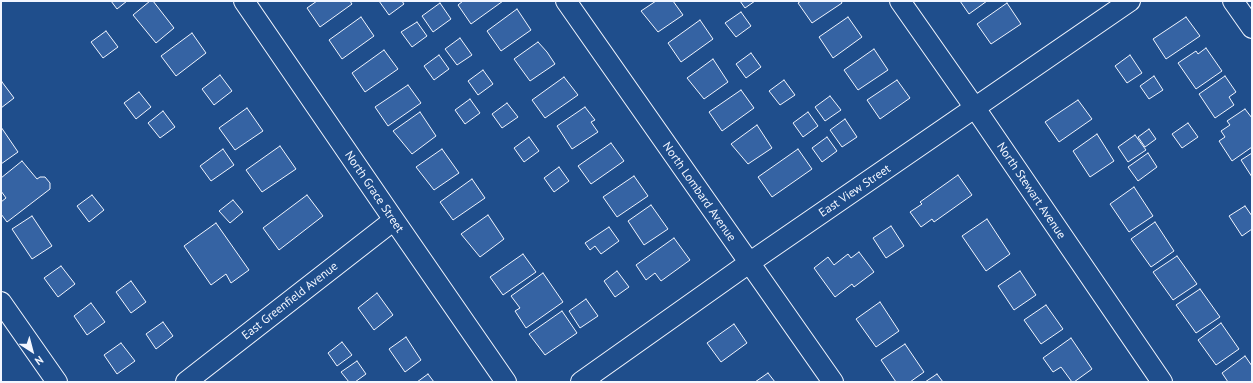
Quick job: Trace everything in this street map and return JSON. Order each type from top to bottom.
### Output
[{"type":"street","name":"North Grace Street","points":[[244,1],[506,382]]},
{"type":"street","name":"North Lombard Avenue","points":[[566,1],[833,382]]},
{"type":"street","name":"North Stewart Avenue","points":[[900,1],[1162,382]]},
{"type":"street","name":"East View Street","points":[[581,382],[749,263],[1130,1]]},
{"type":"street","points":[[1233,1],[1252,28]]},
{"type":"street","name":"East Greenfield Avenue","points":[[186,382],[394,220]]},
{"type":"street","points":[[1,302],[56,382]]},
{"type":"building","points":[[111,1],[127,1],[117,9]]},
{"type":"building","points":[[150,1],[153,1],[174,28],[156,43],[133,15]]},
{"type":"building","points":[[317,1],[350,1],[352,4],[320,27],[307,8]]},
{"type":"building","points":[[379,1],[402,1],[404,4],[389,15]]},
{"type":"building","points":[[463,1],[503,1],[471,24],[458,5]]},
{"type":"building","points":[[656,1],[673,1],[683,15],[658,32],[641,11]]},
{"type":"building","points":[[740,1],[755,1],[745,8]]},
{"type":"building","points":[[801,1],[841,1],[842,3],[812,23],[798,3]]},
{"type":"building","points":[[960,1],[987,1],[969,14]]},
{"type":"building","points":[[440,3],[451,19],[433,32],[422,16]]},
{"type":"building","points":[[1007,3],[1021,24],[991,44],[977,24]]},
{"type":"building","points":[[517,9],[531,30],[501,51],[487,31]]},
{"type":"building","points":[[741,12],[751,26],[736,37],[725,23]]},
{"type":"building","points":[[361,17],[374,36],[342,59],[329,40]]},
{"type":"building","points":[[848,17],[862,37],[833,58],[819,37]]},
{"type":"building","points":[[1186,17],[1200,36],[1166,59],[1153,39]]},
{"type":"building","points":[[700,20],[713,39],[681,62],[668,43]]},
{"type":"building","points":[[417,22],[427,36],[412,47],[401,32]]},
{"type":"building","points":[[106,31],[118,47],[103,58],[91,42]]},
{"type":"building","points":[[192,33],[206,53],[176,76],[161,56]]},
{"type":"building","points":[[460,38],[472,55],[457,65],[445,49]]},
{"type":"building","points":[[538,42],[555,64],[530,81],[514,59]]},
{"type":"building","points":[[1206,48],[1222,71],[1196,89],[1178,63],[1196,51],[1198,54]]},
{"type":"building","points":[[874,49],[888,70],[858,90],[844,70]]},
{"type":"building","points":[[384,50],[398,69],[365,92],[352,73]]},
{"type":"building","points":[[751,53],[761,67],[746,78],[736,64]]},
{"type":"building","points":[[439,55],[449,69],[434,80],[424,66]]},
{"type":"building","points":[[1130,55],[1142,73],[1127,83],[1115,66]]},
{"type":"building","points":[[713,59],[728,82],[704,99],[687,78]]},
{"type":"building","points":[[483,70],[493,84],[478,95],[468,81]]},
{"type":"building","points":[[220,75],[232,91],[214,105],[202,89]]},
{"type":"building","points":[[1154,76],[1163,90],[1149,99],[1140,86]]},
{"type":"building","points":[[1225,76],[1236,92],[1229,97],[1234,105],[1215,118],[1199,94]]},
{"type":"building","points":[[564,77],[578,95],[545,118],[532,100]]},
{"type":"building","points":[[784,80],[795,95],[780,105],[769,91]]},
{"type":"building","points":[[897,80],[910,98],[880,119],[867,100]]},
{"type":"building","points":[[2,82],[14,98],[1,108],[1,83]]},
{"type":"building","points":[[408,85],[421,103],[388,126],[375,107]]},
{"type":"building","points":[[741,90],[754,108],[722,131],[709,112]]},
{"type":"building","points":[[139,92],[151,107],[136,119],[124,103]]},
{"type":"building","points":[[830,96],[841,110],[825,121],[815,107]]},
{"type":"building","points":[[470,99],[480,113],[465,124],[455,110]]},
{"type":"building","points":[[1078,100],[1092,119],[1059,142],[1045,122]]},
{"type":"building","points":[[507,103],[518,117],[502,128],[492,114]]},
{"type":"building","points":[[585,107],[595,120],[591,122],[598,132],[572,149],[557,126]]},
{"type":"building","points":[[247,108],[263,131],[235,150],[219,128]]},
{"type":"building","points":[[1245,109],[1252,118],[1252,147],[1232,161],[1219,141],[1225,137],[1221,131],[1230,125],[1227,121]]},
{"type":"building","points":[[163,111],[175,127],[160,138],[148,123]]},
{"type":"building","points":[[420,112],[436,136],[412,154],[393,131]]},
{"type":"building","points":[[808,112],[818,126],[803,137],[793,123]]},
{"type":"building","points":[[845,119],[857,137],[842,147],[830,130]]},
{"type":"building","points":[[1188,123],[1198,137],[1182,148],[1172,134]]},
{"type":"building","points":[[757,125],[772,148],[748,164],[731,144]]},
{"type":"building","points":[[1,127],[18,152],[1,164]]},
{"type":"building","points":[[1149,129],[1156,139],[1145,147],[1138,137]]},
{"type":"building","points":[[1097,134],[1114,161],[1090,177],[1073,151]]},
{"type":"building","points":[[1135,135],[1146,150],[1128,162],[1118,147]]},
{"type":"building","points":[[529,137],[539,151],[524,162],[514,148]]},
{"type":"building","points":[[827,137],[837,151],[822,162],[812,148]]},
{"type":"building","points":[[611,143],[624,161],[591,184],[578,166]]},
{"type":"building","points":[[280,146],[296,169],[262,192],[246,170]]},
{"type":"building","points":[[223,149],[234,165],[211,181],[200,166]]},
{"type":"building","points":[[442,149],[459,173],[434,190],[416,167]]},
{"type":"building","points":[[798,149],[812,169],[772,197],[758,177]]},
{"type":"building","points":[[1148,153],[1157,167],[1138,181],[1128,167]]},
{"type":"building","points":[[1252,153],[1252,177],[1241,160]]},
{"type":"building","points":[[22,161],[37,179],[40,177],[45,177],[50,183],[50,189],[7,222],[1,214],[1,202],[6,198],[1,191],[1,178]]},
{"type":"building","points":[[559,167],[569,181],[554,192],[544,178]]},
{"type":"building","points":[[958,175],[972,195],[934,222],[932,219],[921,227],[910,212],[922,204],[920,202]]},
{"type":"building","points":[[634,176],[648,196],[617,217],[603,197]]},
{"type":"building","points":[[472,179],[485,198],[453,220],[440,202]]},
{"type":"building","points":[[1134,187],[1153,216],[1129,232],[1110,204]]},
{"type":"building","points":[[92,195],[104,210],[89,222],[77,206]]},
{"type":"building","points":[[307,195],[323,216],[279,250],[263,228]]},
{"type":"building","points":[[233,200],[243,212],[230,223],[219,211]]},
{"type":"building","points":[[651,205],[668,229],[644,245],[628,221]]},
{"type":"building","points":[[1245,206],[1252,216],[1252,229],[1242,236],[1229,216]]},
{"type":"building","points":[[488,215],[504,239],[480,257],[461,234]]},
{"type":"building","points":[[32,216],[52,246],[32,259],[12,229]]},
{"type":"building","points":[[987,219],[1010,254],[986,271],[962,236]]},
{"type":"building","points":[[1155,222],[1174,251],[1151,267],[1131,239]]},
{"type":"building","points":[[216,223],[249,270],[231,283],[226,274],[211,285],[184,246]]},
{"type":"building","points":[[891,226],[904,246],[886,258],[873,238]]},
{"type":"building","points":[[609,227],[619,241],[601,254],[595,246],[590,250],[585,243]]},
{"type":"building","points":[[674,238],[690,260],[661,281],[655,273],[646,280],[636,265]]},
{"type":"building","points":[[859,252],[874,272],[854,287],[852,284],[835,297],[814,268],[828,257],[834,265],[848,254],[851,258]]},
{"type":"building","points":[[523,254],[536,272],[503,295],[490,277]]},
{"type":"building","points":[[1177,256],[1197,284],[1173,300],[1153,272]]},
{"type":"building","points":[[61,266],[75,284],[58,297],[44,278]]},
{"type":"building","points":[[617,271],[629,287],[615,297],[604,281]]},
{"type":"building","points":[[1020,271],[1036,295],[1014,310],[998,286]]},
{"type":"building","points":[[543,273],[563,302],[526,328],[515,311],[520,308],[511,296]]},
{"type":"building","points":[[131,281],[146,302],[131,313],[116,292]]},
{"type":"building","points":[[1200,289],[1220,317],[1196,333],[1176,305]]},
{"type":"building","points":[[377,293],[393,315],[374,330],[358,308]]},
{"type":"building","points":[[586,299],[598,316],[580,328],[569,311]]},
{"type":"building","points":[[880,302],[899,331],[876,347],[856,319]]},
{"type":"building","points":[[91,303],[105,322],[87,335],[74,316]]},
{"type":"building","points":[[1046,305],[1063,329],[1041,344],[1024,320]]},
{"type":"building","points":[[562,311],[577,333],[545,355],[529,334]]},
{"type":"building","points":[[163,322],[173,336],[156,349],[146,334]]},
{"type":"building","points":[[1221,323],[1239,349],[1216,365],[1198,340]]},
{"type":"building","points":[[734,324],[747,343],[721,362],[707,343]]},
{"type":"building","points":[[406,337],[421,360],[405,372],[389,349]]},
{"type":"building","points":[[1071,338],[1092,369],[1074,382],[1072,382],[1061,367],[1053,372],[1043,358]]},
{"type":"building","points":[[342,342],[352,355],[337,366],[328,353]]},
{"type":"building","points":[[121,343],[135,361],[117,374],[104,355]]},
{"type":"building","points":[[905,344],[924,372],[910,382],[896,382],[881,360]]},
{"type":"building","points":[[1245,356],[1252,366],[1252,382],[1228,382],[1222,373]]},
{"type":"building","points":[[357,361],[366,374],[355,382],[349,382],[341,372]]},
{"type":"building","points":[[768,373],[775,382],[755,382]]},
{"type":"building","points":[[428,374],[434,382],[417,382]]},
{"type":"building","points":[[937,374],[943,382],[925,382]]}]
